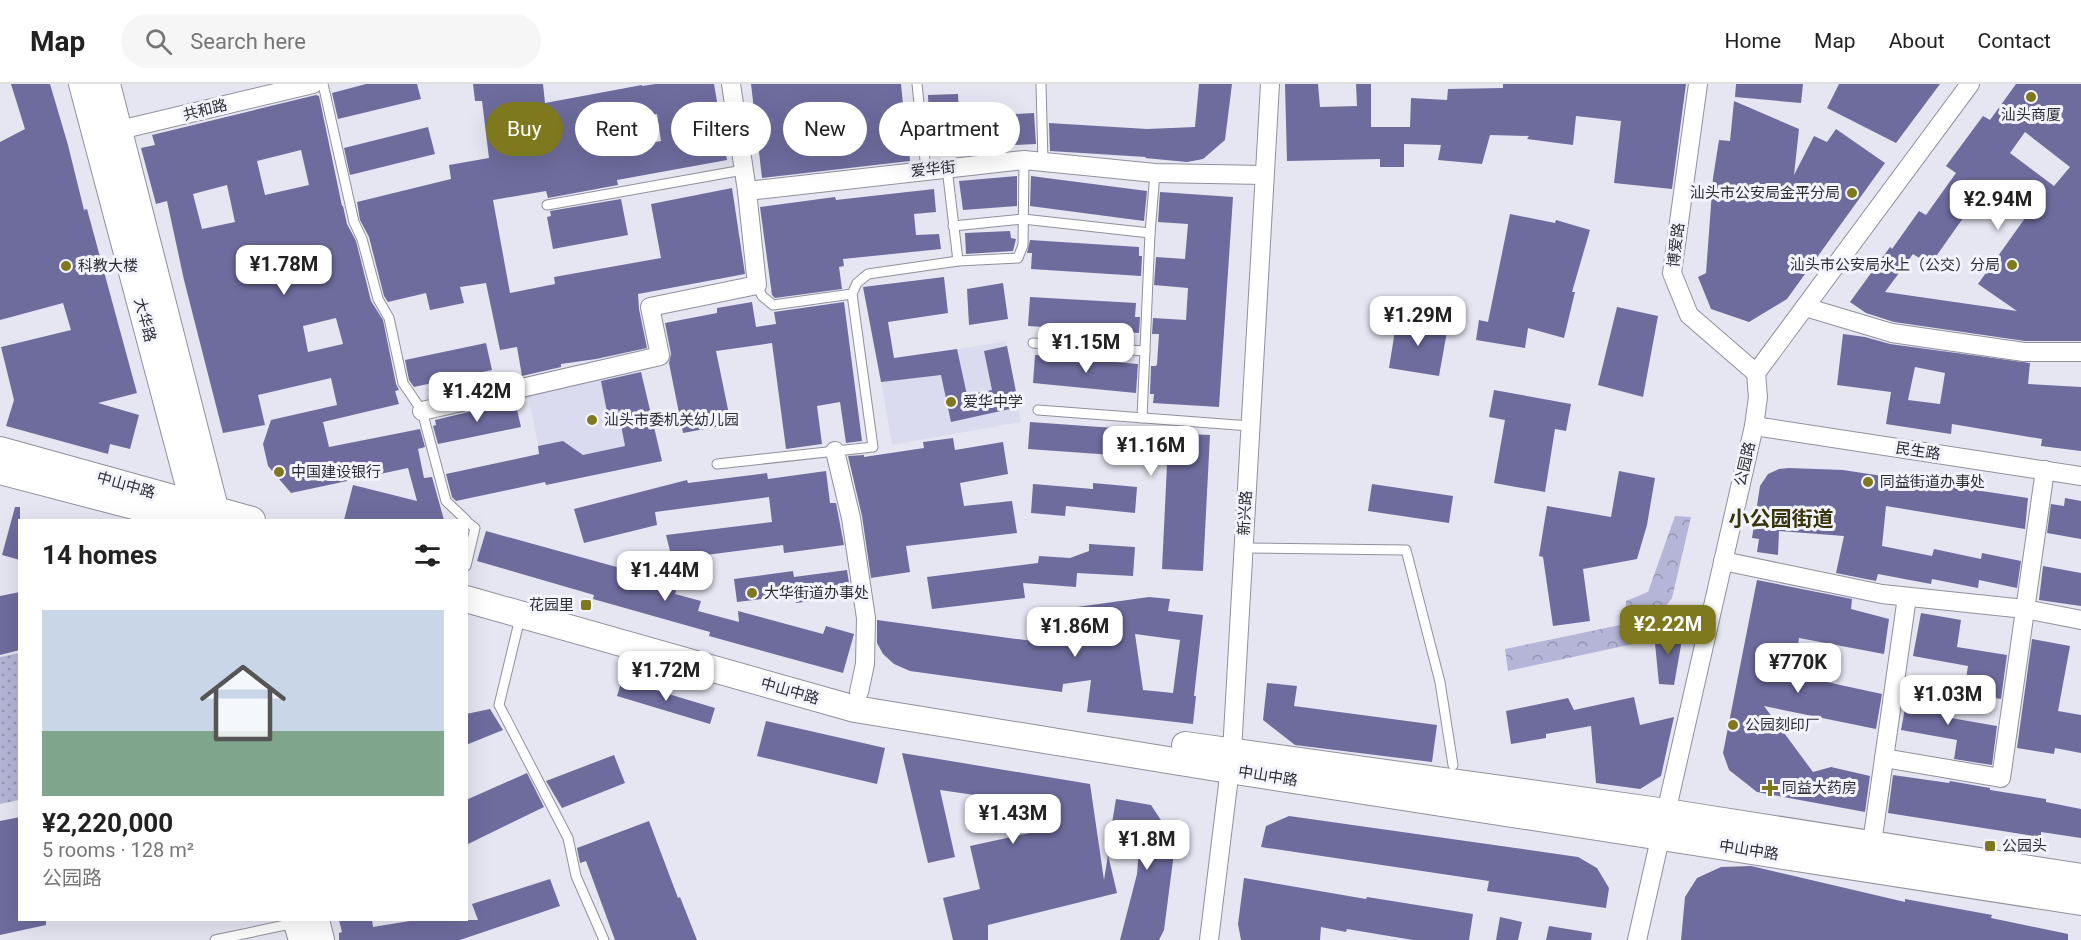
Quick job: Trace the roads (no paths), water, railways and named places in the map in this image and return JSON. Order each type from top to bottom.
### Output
[{"type":"main road","name":"大华路","points":[[82,84],[108,133]]},
{"type":"main road","name":"大华路","points":[[107,84],[108,133],[202,515]]},
{"type":"main road","name":"中山中路","points":[[0,450],[202,515]]},
{"type":"main road","name":"中山中路","points":[[0,471],[202,515],[242,519]]},
{"type":"main road","name":"中山中路","points":[[468,582],[859,692],[1662,837],[2081,902]]},
{"type":"main road","name":"中山中路","points":[[468,600],[855,709],[1231,761],[1666,812],[2081,877]]},
{"type":"main road","points":[[303,925],[321,940]]},
{"type":"street","name":"共和路","points":[[108,133],[313,84]]},
{"type":"street","points":[[422,411],[660,356],[650,307],[757,285],[747,191],[731,84]]},
{"type":"street","name":"新兴路","points":[[1209,940],[1231,761],[1270,84]]},
{"type":"street","name":"博爱路","points":[[1698,84],[1672,273],[1689,315],[1756,373]]},
{"type":"street","points":[[1756,373],[1970,84]]},
{"type":"street","name":"爱华街","points":[[747,191],[1024,160],[1155,172],[1264,175]]},
{"type":"street","points":[[1805,307],[1892,333],[2024,352],[2081,352]]},
{"type":"street","name":"公园路","points":[[1637,940],[1754,426],[1758,397],[1756,373]]},
{"type":"street","name":"民生路","points":[[1754,426],[2081,476]]},
{"type":"street","points":[[835,451],[851,519],[866,618],[865,664],[859,692]]},
{"type":"street","points":[[1884,758],[2001,778],[2045,470]]},
{"type":"street","points":[[1723,561],[1882,594],[2025,609],[2081,620]]},
{"type":"street","points":[[1872,843],[1907,597]]},
{"type":"lane","points":[[323,84],[354,222],[362,239],[378,298],[389,318],[404,383],[422,411],[446,501],[464,519]]},
{"type":"lane","points":[[917,84],[926,170]]},
{"type":"lane","points":[[1041,84],[1043,162]]},
{"type":"lane","points":[[717,464],[873,447],[852,294],[857,283],[868,274],[957,261],[1018,258],[1023,245],[1024,160]]},
{"type":"lane","points":[[947,168],[957,261]]},
{"type":"lane","points":[[547,204],[743,170]]},
{"type":"lane","points":[[1142,418],[1155,172]]},
{"type":"lane","points":[[953,226],[1023,219],[1150,233]]},
{"type":"lane","points":[[757,285],[762,296],[773,305],[852,294]]},
{"type":"lane","points":[[1033,343],[1145,351]]},
{"type":"lane","points":[[1038,410],[1250,426]]},
{"type":"lane","points":[[468,523],[475,528],[468,558]]},
{"type":"lane","points":[[1243,548],[1406,550],[1440,682],[1452,765]]},
{"type":"lane","points":[[521,615],[499,705],[568,838],[576,876],[604,940]]},
{"type":"lane","points":[[215,940],[303,925]]},
{"type":"place","name":"汕头商厦","points":[[2031,97]]},
{"type":"place","name":"汕头市公安局金平分局","points":[[1852,193]]},
{"type":"place","name":"汕头市公安局水上（公交）分局","points":[[2012,265]]},
{"type":"place","name":"科教大楼","points":[[66,266]]},
{"type":"place","name":"爱华中学","points":[[951,402]]},
{"type":"place","name":"汕头市委机关幼儿园","points":[[592,420]]},
{"type":"place","name":"中国建设银行","points":[[279,472]]},
{"type":"place","name":"同益街道办事处","points":[[1868,482]]},
{"type":"place","name":"大华街道办事处","points":[[752,593]]},
{"type":"place","name":"花园里","points":[[586,605]]},
{"type":"place","name":"公园刻印厂","points":[[1733,725]]},
{"type":"place","name":"同益大药房","points":[[1770,788]]},
{"type":"place","name":"公园头","points":[[1990,846]]},
{"type":"district","name":"小公园街道","points":[[1781,519]]}]
